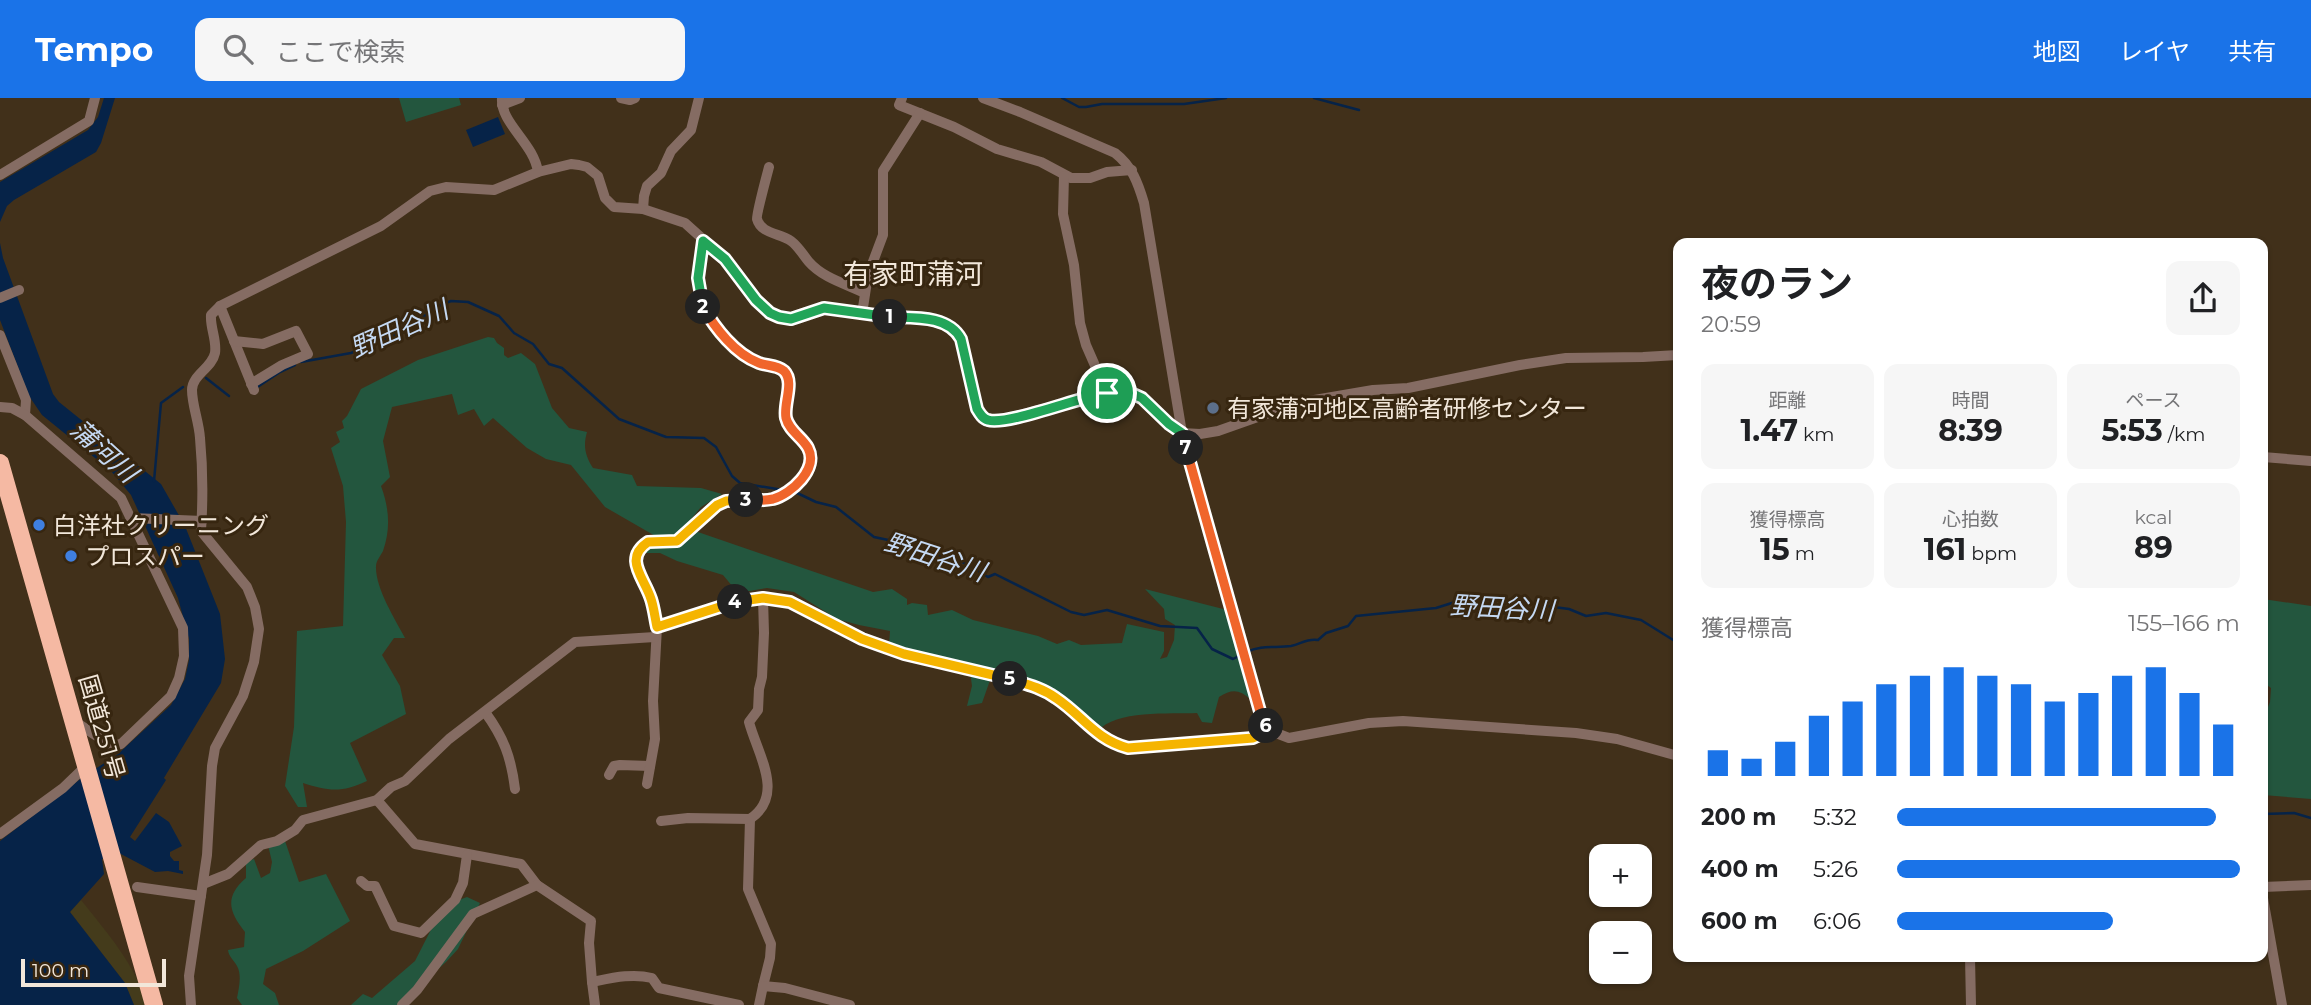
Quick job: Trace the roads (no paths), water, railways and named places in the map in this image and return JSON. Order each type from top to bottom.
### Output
[{"type":"highway","name":"国道251号","points":[[0,463],[154,1005]]},
{"type":"street","points":[[0,175],[89,121],[95,98]]},
{"type":"street","points":[[520,98],[502,101],[504,113],[536,158],[538,172]]},
{"type":"street","points":[[621,98],[635,98]]},
{"type":"street","points":[[643,209],[647,186],[661,173],[671,151],[691,130],[699,98]]},
{"type":"street","points":[[902,98],[899,105],[997,149],[1041,162],[1064,176],[1080,179],[1107,172],[1132,170]]},
{"type":"street","points":[[983,98],[1115,153],[1124,159],[1139,184],[1182,433],[1263,722],[1270,730],[1283,737],[1295,738],[1369,723],[1403,721],[1576,733],[1617,739],[1673,755]]},
{"type":"street","points":[[862,314],[868,275],[883,235],[883,171],[920,113]]},
{"type":"street","points":[[191,1005],[189,976],[207,855],[215,748],[243,696],[254,662],[259,629],[255,607],[247,587],[203,536],[204,500],[200,438],[192,391],[195,380],[212,361],[216,344],[211,316],[220,306],[381,226],[430,191],[446,187],[494,190],[538,172],[571,164],[587,167],[598,177],[610,204],[621,208],[643,209],[685,223],[725,259],[756,300],[770,313],[779,317],[791,319],[824,308],[921,318],[951,327],[961,339],[977,409],[987,420],[1006,419],[1107,393],[1133,394],[1142,398],[1182,433],[1200,434],[1218,431],[1297,403],[1373,390],[1408,388],[1566,358],[1673,355]]},
{"type":"street","points":[[769,167],[763,198],[757,209],[756,216],[760,226],[791,240],[809,262],[828,277],[865,293]]},
{"type":"street","points":[[1064,176],[1063,214],[1074,265],[1080,323],[1086,345],[1107,393]]},
{"type":"street","points":[[647,784],[655,739],[653,701],[656,632],[651,599],[636,564],[636,555],[648,542],[677,541],[706,513],[726,501],[765,500],[783,494],[806,475],[811,462],[809,450],[788,422],[788,377],[782,370],[758,363],[731,344],[701,303],[698,278],[703,241]]},
{"type":"street","points":[[0,298],[18,291]]},
{"type":"street","points":[[220,306],[234,341],[253,387],[282,365],[308,354],[296,331],[263,344],[234,341]]},
{"type":"street","points":[[0,335],[26,400],[25,415]]},
{"type":"street","points":[[0,407],[12,408],[25,415],[121,498],[183,628],[184,656],[172,696],[121,744],[112,746],[73,720]]},
{"type":"street","points":[[2268,457],[2311,461]]},
{"type":"street","points":[[132,518],[202,521]]},
{"type":"street","points":[[203,884],[228,874],[261,845],[286,836],[303,820],[377,800],[391,787],[405,780],[449,739],[575,642],[656,632],[740,600],[763,598],[790,602],[862,639],[904,654],[1035,686],[1068,707],[1095,733],[1111,743],[1128,748],[1253,738],[1270,730]]},
{"type":"street","points":[[661,821],[688,818],[750,819],[762,809],[767,792],[766,772],[749,722],[758,710],[762,677],[763,598]]},
{"type":"street","points":[[485,712],[505,744],[512,762],[515,789]]},
{"type":"street","points":[[0,834],[63,788],[87,766]]},
{"type":"street","points":[[609,775],[614,766],[650,766]]},
{"type":"street","points":[[377,800],[415,844],[467,856],[521,864],[537,885],[592,921],[589,943],[595,1005]]},
{"type":"street","points":[[750,819],[748,889],[771,944],[759,1005]]},
{"type":"street","points":[[361,881],[367,886],[375,886],[394,926],[421,933],[455,900],[463,883],[467,856]]},
{"type":"street","points":[[402,1005],[472,914],[537,885]]},
{"type":"street","points":[[2268,887],[2311,886]]},
{"type":"street","points":[[137,887],[201,896]]},
{"type":"street","points":[[2268,926],[2282,1005]]},
{"type":"street","points":[[1970,962],[1971,1005]]},
{"type":"street","points":[[592,982],[642,975],[652,978],[659,988],[740,1005]]},
{"type":"street","points":[[763,986],[785,988],[850,1005]]},
{"type":"water","points":[[104,98],[115,98],[96,152],[14,200],[7,206],[0,222],[0,182],[88,130],[98,117]]},
{"type":"water","points":[[498,117],[505,134],[473,147],[466,130]]},
{"type":"water","name":"蒲河川","points":[[0,243],[3,258],[53,394],[59,402],[161,484],[185,526],[220,614],[225,659],[221,683],[130,837],[135,841],[156,813],[169,822],[182,846],[170,852],[170,856],[174,861],[179,861],[179,870],[183,871],[183,874],[155,872],[119,853],[102,859],[104,874],[70,912],[125,983],[134,1005],[0,1005],[0,841],[83,777],[118,754],[171,705],[185,679],[189,639],[178,598],[131,495],[111,471],[42,415],[29,396],[0,320]]},
{"type":"waterway","points":[[1062,98],[1079,107],[1102,104],[1184,104],[1226,98]]},
{"type":"waterway","points":[[1314,98],[1359,110]]},
{"type":"waterway","name":"野田谷川","points":[[301,362],[351,353],[405,331],[436,307],[451,301],[468,302],[499,316],[514,333],[533,344],[549,364],[562,368],[619,419],[666,437],[704,438],[716,447],[732,476],[740,483],[783,490]]},
{"type":"waterway","name":"野田谷川","points":[[256,388],[295,365]]},
{"type":"waterway","name":"野田谷川","points":[[206,378],[229,396]]},
{"type":"waterway","name":"野田谷川","points":[[154,481],[161,403],[183,387]]},
{"type":"waterway","name":"野田谷川","points":[[793,491],[816,502],[836,507],[874,537],[893,541],[906,550],[957,559],[988,577],[995,574],[1071,612],[1084,615],[1107,610],[1160,626],[1197,628],[1212,649],[1233,659],[1241,655]]},
{"type":"waterway","name":"野田谷川","points":[[1247,652],[1257,648],[1291,646],[1307,640],[1318,640],[1326,633],[1348,626],[1356,616],[1436,608],[1455,602],[1503,613],[1524,613],[1546,606],[1569,609],[1586,616],[1606,613],[1641,620],[1673,640]]},
{"type":"waterway","name":"野田谷川","points":[[2268,814],[2294,813],[2311,818]]},
{"type":"place","name":"有家蒲河地区高齢者研修センター","points":[[1213,408]]},
{"type":"place","name":"白洋社クリーニング","points":[[39,525]]},
{"type":"place","name":"プロスパー","points":[[71,556]]},
{"type":"district","name":"有家町蒲河","points":[[913,274]]}]
